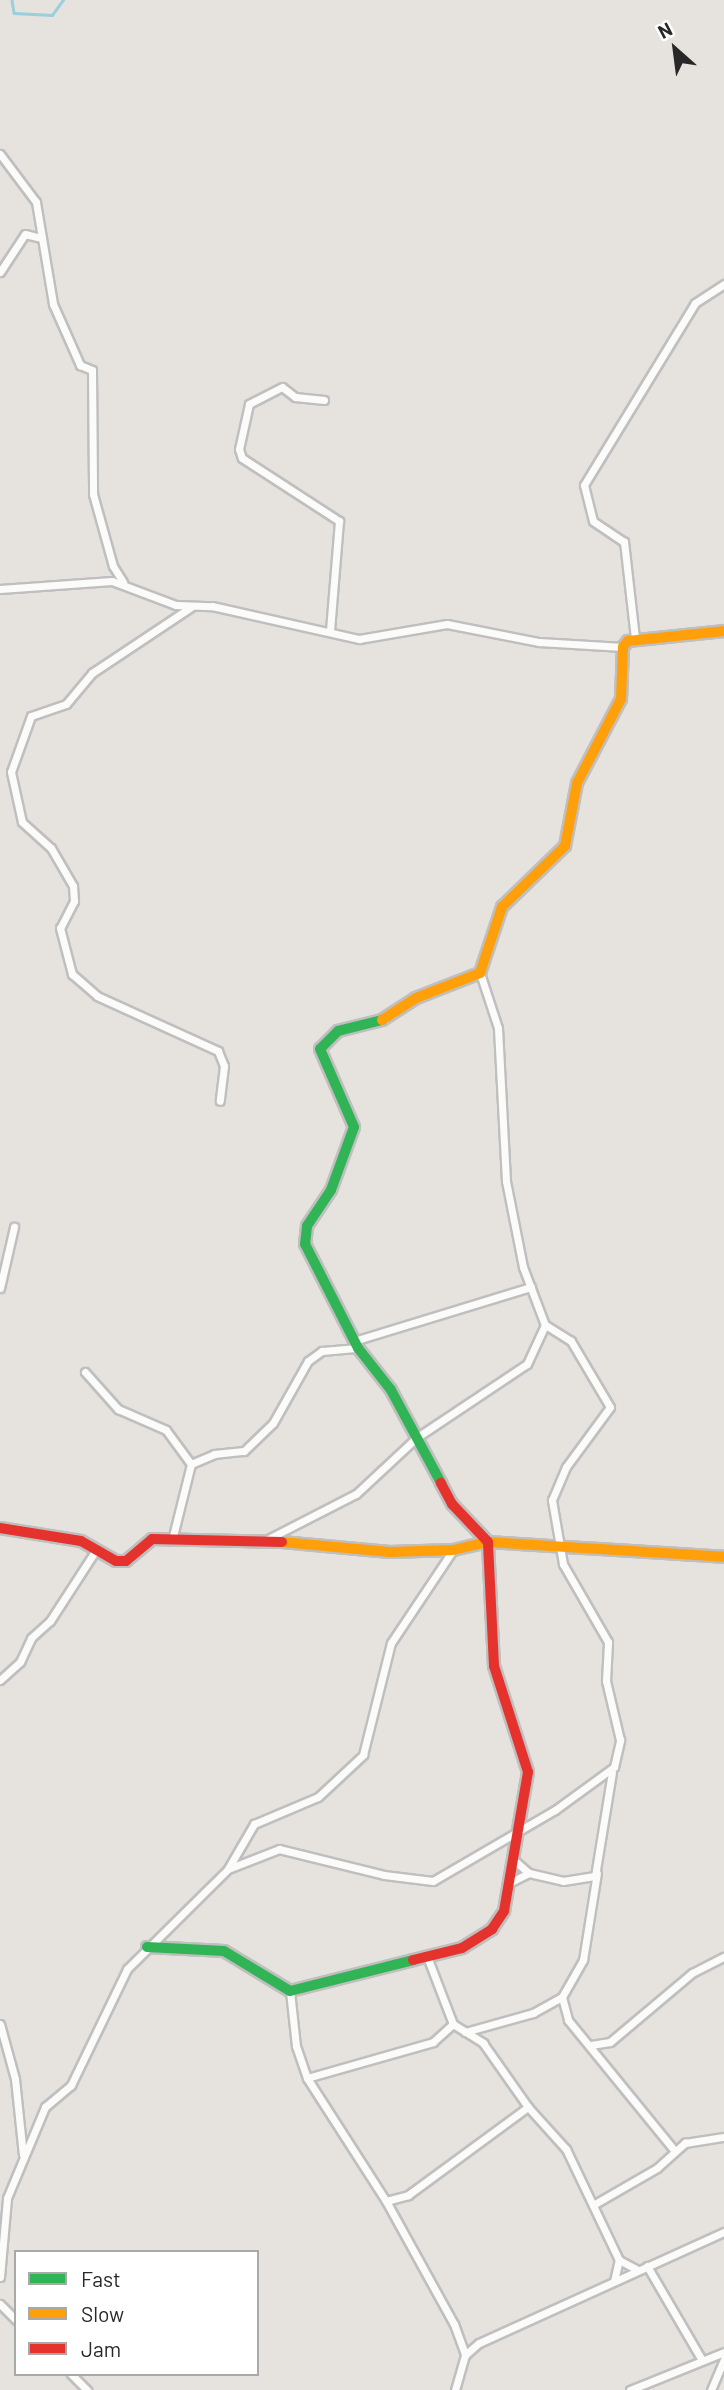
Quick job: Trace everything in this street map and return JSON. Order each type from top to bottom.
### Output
[{"type":"street","points":[[0,154],[36,202],[52,304],[80,365],[92,370],[93,494],[113,566],[123,582]]},
{"type":"street","points":[[0,272],[25,234],[41,238]]},
{"type":"street","points":[[635,638],[624,542],[593,521],[584,485],[695,303],[724,284]]},
{"type":"street","points":[[324,400],[295,397],[282,387],[249,404],[239,449],[242,458],[339,522],[330,631]]},
{"type":"street","points":[[0,589],[123,582],[191,607],[212,606],[365,640],[447,624],[539,642],[623,648],[635,638],[724,631]]},
{"type":"street","points":[[191,607],[92,673],[66,704],[31,716],[11,772],[22,822],[51,848],[73,886],[74,901],[60,928],[72,974],[97,996],[218,1051],[223,1066],[220,1101]]},
{"type":"street","points":[[465,2032],[533,2013],[562,1997],[583,1960],[612,1771],[620,1740],[606,1681],[608,1642],[595,1611],[568,1574],[552,1509],[555,1486],[610,1407],[571,1341],[545,1325],[531,1287],[508,1198],[496,1014],[480,973],[502,907],[565,846],[577,783],[621,699],[623,648]]},
{"type":"street","points":[[147,1947],[224,1951],[290,1991],[428,1959],[492,1930],[513,1881],[527,1772],[494,1666],[488,1542],[452,1504],[391,1390],[356,1344],[305,1244],[307,1226],[331,1190],[354,1128],[320,1049],[338,1031],[386,1019],[415,998],[480,973]]},
{"type":"street","points":[[0,1288],[15,1227]]},
{"type":"street","points":[[191,1464],[214,1454],[244,1451],[273,1423],[308,1361],[322,1351],[356,1344],[531,1287]]},
{"type":"street","points":[[262,1542],[356,1494],[416,1437],[527,1364],[545,1325]]},
{"type":"street","points":[[85,1372],[118,1409],[166,1430],[191,1464]]},
{"type":"street","points":[[172,1540],[191,1464]]},
{"type":"street","points":[[0,1528],[29,1529],[48,1539],[76,1539],[126,1561],[145,1541],[172,1540],[262,1542],[390,1552],[453,1550],[488,1542],[561,1550],[724,1557]]},
{"type":"street","points":[[0,1680],[20,1662],[31,1638],[50,1621],[96,1550]]},
{"type":"street","points":[[0,2277],[7,2197],[45,2107],[71,2085],[112,1992],[147,1947],[228,1868],[254,1824],[318,1797],[363,1755],[391,1643],[453,1550]]},
{"type":"street","points":[[228,1868],[279,1849],[384,1875],[433,1881],[612,1771]]},
{"type":"street","points":[[515,1861],[529,1873],[582,1881],[597,1872]]},
{"type":"street","points":[[513,1881],[529,1873]]},
{"type":"street","points":[[591,2045],[610,2042],[692,1973],[724,1957]]},
{"type":"street","points":[[428,1959],[453,2024],[483,2042],[528,2107],[570,2154],[619,2260],[638,2270]]},
{"type":"street","points":[[290,1991],[296,2046],[307,2078],[386,2201],[454,2324],[465,2355],[455,2390]]},
{"type":"street","points":[[562,1997],[564,2013],[675,2151]]},
{"type":"street","points":[[0,2024],[15,2079],[23,2159]]},
{"type":"street","points":[[307,2078],[433,2042],[453,2024]]},
{"type":"street","points":[[386,2201],[408,2195],[528,2107]]},
{"type":"street","points":[[593,2204],[657,2168],[675,2151],[694,2140],[724,2137]]},
{"type":"street","points":[[465,2355],[506,2329],[724,2232]]},
{"type":"street","points":[[614,2281],[619,2260]]},
{"type":"street","points":[[647,2266],[702,2360]]},
{"type":"street","points":[[0,2304],[14,2318]]},
{"type":"street","points":[[630,2390],[724,2352]]},
{"type":"street","points":[[711,2390],[724,2359]]},
{"type":"street","points":[[73,2376],[87,2390]]},
{"type":"waterway","points":[[12,0],[14,13],[52,15],[63,0]]},
{"type":"traffic: fast","points":[[382,1020],[338,1031],[320,1049],[354,1127],[331,1190],[307,1226],[305,1244],[358,1348],[391,1390],[441,1483]]},
{"type":"traffic: fast","points":[[147,1947],[224,1951],[290,1991],[413,1960]]},
{"type":"traffic: slow","points":[[382,1020],[416,998],[480,973],[502,907],[565,846],[577,783],[621,699],[623,647],[628,641],[724,631]]},
{"type":"traffic: slow","points":[[282,1542],[390,1552],[453,1550],[488,1542],[724,1557]]},
{"type":"traffic: jam","points":[[413,1960],[462,1948],[492,1929],[504,1911],[528,1772],[494,1666],[488,1542],[452,1504],[441,1483]]},
{"type":"traffic: jam","points":[[0,1528],[81,1541],[116,1561],[126,1561],[152,1539],[282,1542]]}]
